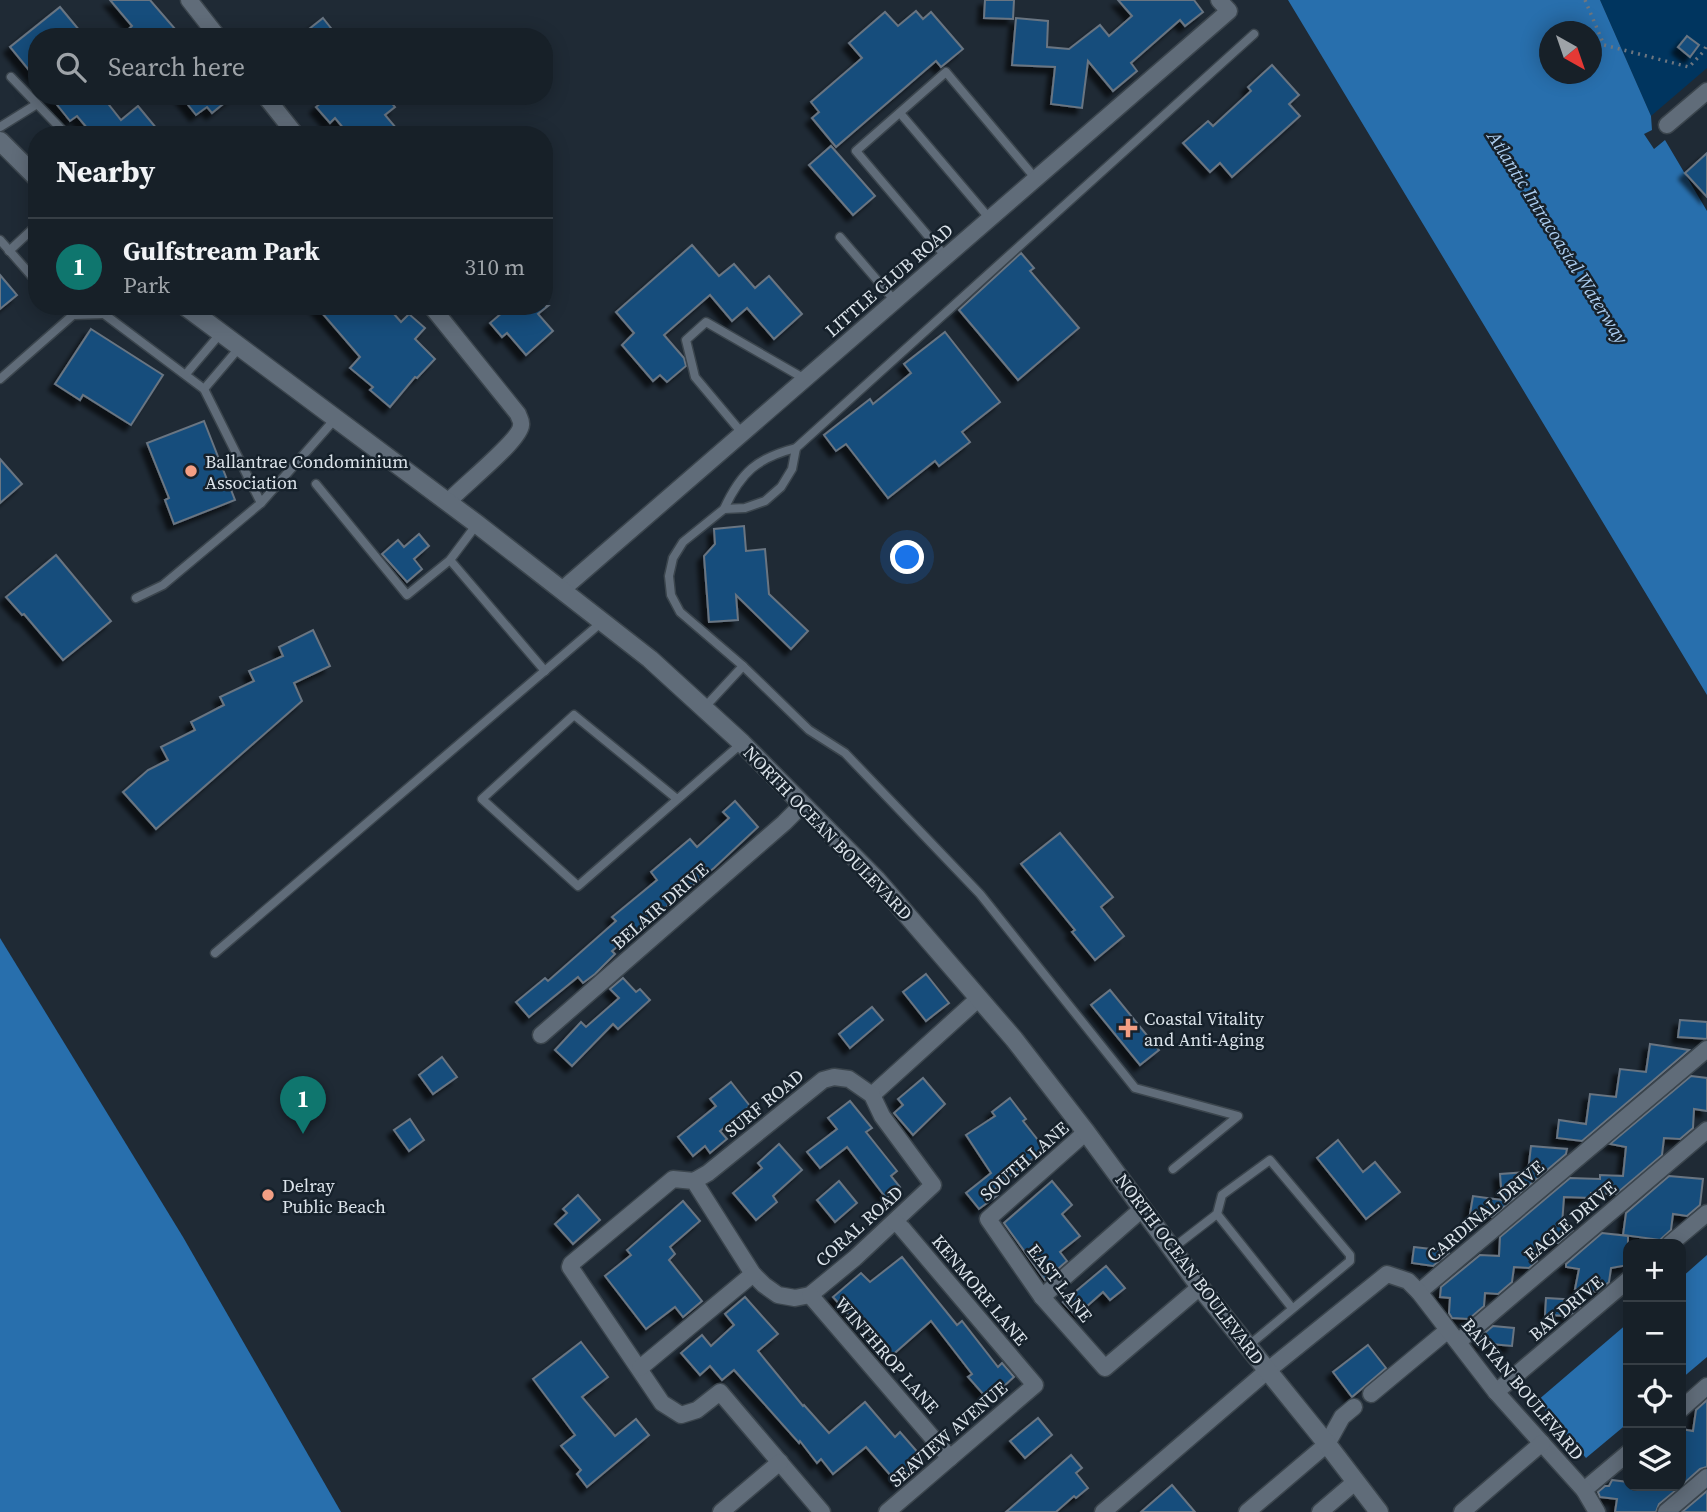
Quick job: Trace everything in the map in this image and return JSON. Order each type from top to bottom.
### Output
[{"type":"main road","points":[[0,141],[28,169]]},
{"type":"main road","name":"NORTH OCEAN BOULEVARD","points":[[196,315],[563,589],[650,659],[742,743],[876,879],[1014,1039],[1200,1287],[1379,1512]]},
{"type":"street","points":[[189,0],[212,28]]},
{"type":"street","name":"LITTLE CLUB ROAD","points":[[563,589],[1229,11],[1219,0]]},
{"type":"street","points":[[1667,125],[1707,90]]},
{"type":"street","points":[[271,105],[285,126]]},
{"type":"street","points":[[438,315],[518,415],[522,425],[509,445],[448,502]]},
{"type":"street","name":"BELAIR DRIVE","points":[[541,1035],[802,805]]},
{"type":"street","points":[[872,1095],[978,999]]},
{"type":"street","name":"CARDINAL DRIVE","points":[[1419,1292],[1707,1049]]},
{"type":"street","name":"SURF ROAD","points":[[640,1368],[570,1267],[571,1264],[673,1179],[694,1181],[708,1173],[823,1080],[834,1077],[849,1079],[872,1095]]},
{"type":"street","name":"CORAL ROAD","points":[[810,1294],[895,1222],[933,1185],[882,1116],[872,1095]]},
{"type":"street","name":"EAGLE DRIVE","points":[[1371,1394],[1453,1336],[1707,1130]]},
{"type":"street","name":"SOUTH LANE","points":[[988,1219],[1086,1132]]},
{"type":"street","name":"WINTHROP LANE","points":[[694,1181],[753,1274],[779,1295],[795,1298],[810,1294],[950,1458]]},
{"type":"street","points":[[1042,1297],[1142,1209]]},
{"type":"street","points":[[1676,1239],[1707,1213]]},
{"type":"street","name":"EAST LANE","points":[[988,1219],[1042,1297],[1105,1368],[1200,1287]]},
{"type":"street","name":"KENMORE LANE","points":[[895,1222],[1035,1385]]},
{"type":"street","points":[[753,1274],[640,1368],[662,1403],[681,1415],[697,1410],[720,1392],[821,1512]]},
{"type":"street","points":[[1103,1512],[1267,1371],[1387,1274],[1408,1281],[1419,1292]]},
{"type":"street","name":"BAY DRIVE","points":[[1496,1392],[1623,1284]]},
{"type":"street","name":"BANYAN BOULEVARD","points":[[1419,1292],[1496,1392],[1584,1490],[1597,1512]]},
{"type":"street","name":"SEAVIEW AVENUE","points":[[887,1512],[1035,1385]]},
{"type":"street","points":[[1686,1405],[1707,1386]]},
{"type":"street","points":[[1247,1512],[1327,1444],[1342,1417],[1354,1407]]},
{"type":"street","points":[[1462,1512],[1542,1443]]},
{"type":"street","points":[[1584,1490],[1623,1457]]},
{"type":"street","points":[[721,1512],[780,1462]]},
{"type":"street","points":[[1666,1512],[1707,1476]]},
{"type":"street","points":[[1320,1512],[1355,1482]]},
{"type":"lane","points":[[1173,1169],[1238,1115],[1135,1088],[980,894],[845,753],[808,730],[743,666],[680,612],[671,595],[669,576],[673,558],[683,542],[724,509],[735,486],[751,467],[772,454],[796,449],[1254,34]]},
{"type":"lane","points":[[946,257],[856,151],[946,72],[1036,179]]},
{"type":"lane","points":[[11,77],[28,94]]},
{"type":"lane","points":[[0,127],[34,105]]},
{"type":"lane","points":[[39,105],[59,126]]},
{"type":"lane","points":[[900,113],[990,219]]},
{"type":"lane","points":[[9,251],[28,233]]},
{"type":"lane","points":[[840,237],[895,301]]},
{"type":"lane","points":[[0,240],[28,272]]},
{"type":"lane","points":[[0,379],[73,315]]},
{"type":"lane","points":[[105,315],[204,389],[261,503]]},
{"type":"lane","points":[[742,433],[695,377],[686,340],[706,322],[804,379]]},
{"type":"lane","points":[[186,374],[220,334]]},
{"type":"lane","points":[[204,389],[239,348]]},
{"type":"lane","points":[[136,598],[163,585],[261,503],[335,419]]},
{"type":"lane","points":[[724,509],[746,508],[773,494],[781,487],[792,469],[796,449]]},
{"type":"lane","points":[[316,484],[407,595],[450,560],[477,524]]},
{"type":"lane","points":[[450,560],[545,671]]},
{"type":"lane","points":[[215,953],[603,621]]},
{"type":"lane","points":[[705,708],[743,666]]},
{"type":"lane","points":[[677,799],[573,715],[482,799],[578,886],[742,743]]},
{"type":"lane","points":[[1172,1249],[1217,1214],[1222,1195],[1268,1161],[1273,1161],[1350,1255],[1350,1261],[1248,1346]]},
{"type":"lane","points":[[1217,1214],[1292,1308]]},
{"type":"path","points":[[1585,0],[1604,45],[1689,67],[1707,44]]},
{"type":"shaded area","points":[[1600,0],[1707,0],[1707,68],[1651,116]]},
{"type":"water","name":"Atlantic Intracoastal Waterway","points":[[1288,0],[1600,0],[1651,116],[1652,130],[1644,134],[1654,149],[1665,140],[1707,211],[1707,695]]},
{"type":"water","points":[[0,938],[183,1237],[341,1512],[0,1512]]},
{"type":"water","points":[[1707,1255],[1707,1357],[1686,1375],[1686,1302],[1686,1274]]},
{"type":"water","points":[[1623,1327],[1623,1427],[1586,1458],[1537,1401]]},
{"type":"building","points":[[110,0],[150,0],[174,28],[130,28],[132,26]]},
{"type":"building","points":[[985,0],[1014,0],[1013,19],[984,18]]},
{"type":"building","points":[[1118,0],[1194,0],[1203,12],[1185,26],[1180,20],[1131,63],[1137,71],[1113,91],[1088,61],[1082,108],[1051,104],[1055,67],[1012,65],[1016,18],[1048,21],[1047,47],[1069,49],[1100,25],[1109,36],[1132,16]]},
{"type":"building","points":[[60,7],[78,28],[34,28]]},
{"type":"building","points":[[916,11],[923,19],[931,12],[963,49],[941,67],[936,61],[836,147],[812,118],[819,112],[811,102],[862,58],[849,43],[885,12],[898,26]]},
{"type":"building","points":[[323,18],[331,28],[310,28]]},
{"type":"building","points":[[28,33],[28,69],[10,47]]},
{"type":"building","points":[[1687,36],[1699,45],[1690,57],[1678,47]]},
{"type":"building","points":[[1272,65],[1299,95],[1289,104],[1300,116],[1232,177],[1220,163],[1210,172],[1183,143],[1208,121],[1213,126],[1251,91],[1248,87]]},
{"type":"building","points":[[57,105],[109,105],[121,120],[138,106],[155,126],[85,126],[77,116],[70,121]]},
{"type":"building","points":[[188,105],[222,105],[212,113],[207,107],[196,115]]},
{"type":"building","points":[[393,105],[395,107],[385,115],[394,126],[342,126],[335,118],[330,123],[316,107]]},
{"type":"building","points":[[831,146],[875,196],[853,215],[809,165]]},
{"type":"building","points":[[1707,153],[1707,197],[1685,173]]},
{"type":"building","points":[[692,245],[719,276],[734,264],[755,288],[769,276],[802,314],[774,339],[747,308],[732,321],[710,295],[664,335],[684,358],[686,366],[667,382],[660,375],[653,381],[622,345],[634,333],[616,312]]},
{"type":"building","points":[[1021,253],[1034,268],[1030,271],[1079,328],[1018,380],[959,310]]},
{"type":"building","points":[[0,275],[17,295],[0,309]]},
{"type":"building","points":[[324,315],[395,315],[401,322],[410,315],[425,328],[415,339],[435,359],[415,377],[390,407],[370,390],[373,387],[350,368],[360,357]]},
{"type":"building","points":[[499,315],[539,315],[553,331],[526,355],[507,333],[502,337],[490,323]]},
{"type":"building","points":[[91,329],[163,375],[131,425],[83,395],[80,400],[55,384]]},
{"type":"building","points":[[945,332],[1000,402],[962,432],[970,442],[939,466],[935,461],[888,498],[846,444],[836,451],[824,435],[870,399],[873,404],[911,373],[904,364]]},
{"type":"building","name":"Ballantrae Condominium Association","points":[[204,421],[235,500],[174,524],[165,500],[169,498],[147,443]]},
{"type":"building","points":[[0,459],[22,484],[0,503]]},
{"type":"building","points":[[744,526],[746,551],[765,549],[769,594],[808,631],[791,649],[736,595],[738,620],[709,622],[704,556],[715,544],[714,529]]},
{"type":"building","points":[[419,534],[429,546],[414,559],[422,569],[407,582],[382,554],[398,540],[404,547]]},
{"type":"building","points":[[56,555],[111,621],[63,660],[6,597]]},
{"type":"building","points":[[313,630],[330,666],[294,683],[302,701],[156,829],[123,792],[148,770],[168,760],[161,747],[195,730],[191,722],[224,705],[220,697],[254,681],[249,671],[283,656],[279,647]]},
{"type":"building","points":[[735,801],[758,827],[714,868],[612,951],[615,954],[595,974],[583,983],[578,977],[529,1017],[516,1002],[545,978],[548,981],[616,921],[612,917],[657,880],[651,872],[690,839],[697,847],[729,818],[723,812]]},
{"type":"building","points":[[1060,833],[1113,897],[1101,907],[1124,936],[1095,960],[1072,932],[1075,930],[1021,864]]},
{"type":"building","points":[[926,974],[949,1003],[926,1021],[903,992]]},
{"type":"building","points":[[623,978],[636,992],[640,989],[650,1000],[618,1029],[613,1024],[572,1066],[555,1050],[581,1022],[586,1027],[619,998],[610,989]]},
{"type":"building","points":[[1110,990],[1159,1050],[1140,1065],[1091,1005]]},
{"type":"building","points":[[872,1007],[883,1020],[850,1048],[839,1034]]},
{"type":"building","points":[[1680,1020],[1707,1022],[1707,1039],[1678,1037]]},
{"type":"building","points":[[1650,1044],[1689,1050],[1582,1141],[1557,1138],[1559,1120],[1586,1124],[1590,1094],[1616,1097],[1620,1069],[1646,1072]]},
{"type":"building","points":[[442,1057],[457,1077],[433,1094],[419,1075]]},
{"type":"building","points":[[1691,1076],[1707,1078],[1707,1111],[1694,1109],[1693,1128],[1680,1139],[1664,1138],[1662,1155],[1616,1194],[1591,1193],[1591,1198],[1564,1197],[1562,1225],[1572,1226],[1573,1230],[1558,1243],[1538,1242],[1537,1261],[1529,1268],[1514,1267],[1512,1282],[1498,1294],[1485,1293],[1484,1306],[1469,1319],[1452,1318],[1449,1313],[1450,1298],[1440,1297],[1441,1287],[1480,1255],[1499,1256],[1500,1237],[1570,1178],[1600,1179],[1600,1175],[1623,1176],[1626,1147],[1610,1144]]},
{"type":"building","points":[[923,1078],[945,1104],[913,1135],[894,1113],[903,1105],[898,1099]]},
{"type":"building","points":[[731,1082],[750,1106],[720,1131],[727,1139],[710,1153],[705,1146],[693,1156],[678,1137],[716,1106],[710,1099]]},
{"type":"building","points":[[1010,1098],[1026,1119],[1023,1121],[1045,1149],[994,1190],[998,1195],[979,1209],[966,1193],[991,1173],[966,1135],[995,1116],[992,1112]]},
{"type":"building","points":[[850,1101],[872,1128],[866,1132],[897,1171],[891,1176],[900,1187],[886,1198],[847,1147],[820,1168],[807,1152],[837,1129],[828,1118]]},
{"type":"building","points":[[410,1119],[424,1140],[409,1151],[394,1130]]},
{"type":"building","points":[[1338,1140],[1363,1172],[1375,1162],[1400,1192],[1366,1219],[1317,1158]]},
{"type":"building","points":[[779,1144],[802,1170],[773,1196],[777,1202],[756,1220],[733,1193],[762,1168],[758,1163]]},
{"type":"building","points":[[1531,1146],[1567,1149],[1566,1154],[1492,1217],[1470,1214],[1473,1196],[1502,1200],[1500,1174],[1528,1172]]},
{"type":"building","points":[[1669,1176],[1703,1179],[1700,1205],[1687,1216],[1673,1214],[1671,1230],[1661,1239],[1623,1235],[1626,1213]]},
{"type":"building","points":[[839,1181],[857,1203],[835,1222],[817,1200]]},
{"type":"building","points":[[1052,1181],[1072,1205],[1062,1214],[1080,1236],[1060,1252],[1067,1261],[1045,1280],[1004,1223]]},
{"type":"building","points":[[578,1195],[600,1220],[573,1244],[555,1224],[567,1213],[563,1209]]},
{"type":"building","points":[[683,1201],[700,1221],[670,1247],[675,1254],[669,1260],[702,1301],[683,1317],[675,1307],[646,1329],[605,1276],[631,1255],[627,1250]]},
{"type":"building","points":[[1602,1233],[1628,1236],[1628,1239],[1623,1239],[1623,1266],[1611,1268],[1609,1282],[1598,1292],[1575,1289],[1579,1269],[1566,1267],[1566,1264]]},
{"type":"building","points":[[1414,1247],[1449,1253],[1433,1266],[1412,1263]]},
{"type":"building","points":[[902,1257],[957,1325],[962,1321],[998,1367],[1002,1363],[1014,1377],[1003,1387],[999,1382],[984,1395],[968,1377],[972,1374],[931,1321],[888,1359],[859,1322],[857,1324],[833,1297],[861,1273],[870,1282]]},
{"type":"building","points":[[1106,1266],[1125,1288],[1110,1300],[1103,1292],[1076,1316],[1063,1302]]},
{"type":"building","points":[[745,1297],[778,1334],[758,1351],[829,1433],[865,1402],[895,1437],[900,1432],[920,1455],[909,1464],[914,1470],[898,1484],[866,1447],[833,1474],[821,1459],[817,1463],[734,1370],[722,1380],[710,1366],[700,1375],[681,1353],[702,1335],[711,1346],[734,1325],[725,1314]]},
{"type":"building","points":[[1546,1298],[1580,1300],[1580,1307],[1569,1316],[1545,1315]]},
{"type":"building","points":[[1493,1326],[1514,1328],[1512,1346],[1480,1343],[1481,1336]]},
{"type":"building","points":[[581,1342],[608,1377],[582,1397],[615,1436],[636,1419],[649,1435],[587,1487],[577,1474],[581,1470],[561,1446],[575,1435],[533,1379]]},
{"type":"building","points":[[1368,1345],[1386,1368],[1352,1397],[1333,1372]]},
{"type":"building","points":[[1707,1400],[1707,1467],[1700,1469],[1686,1482],[1686,1430],[1693,1431],[1696,1410]]},
{"type":"building","points":[[1038,1418],[1052,1435],[1025,1458],[1010,1441]]},
{"type":"building","points":[[1071,1455],[1082,1468],[1076,1473],[1088,1488],[1056,1512],[1006,1512]]},
{"type":"building","points":[[1612,1480],[1623,1481],[1623,1491],[1675,1491],[1659,1504],[1656,1512],[1615,1512],[1617,1499],[1600,1497],[1598,1492],[1609,1486]]},
{"type":"building","points":[[1172,1485],[1195,1512],[1141,1512]]},
{"type":"building","points":[[1707,1491],[1707,1512],[1682,1512]]},
{"type":"place","name":"Ballantrae Condominium Association","points":[[191,471]]},
{"type":"place","name":"Coastal Vitality and Anti-Aging","points":[[1128,1028]]},
{"type":"place","name":"Gulfstream Park","points":[[303,1134]]},
{"type":"place","name":"Delray Public Beach","points":[[268,1195]]}]
